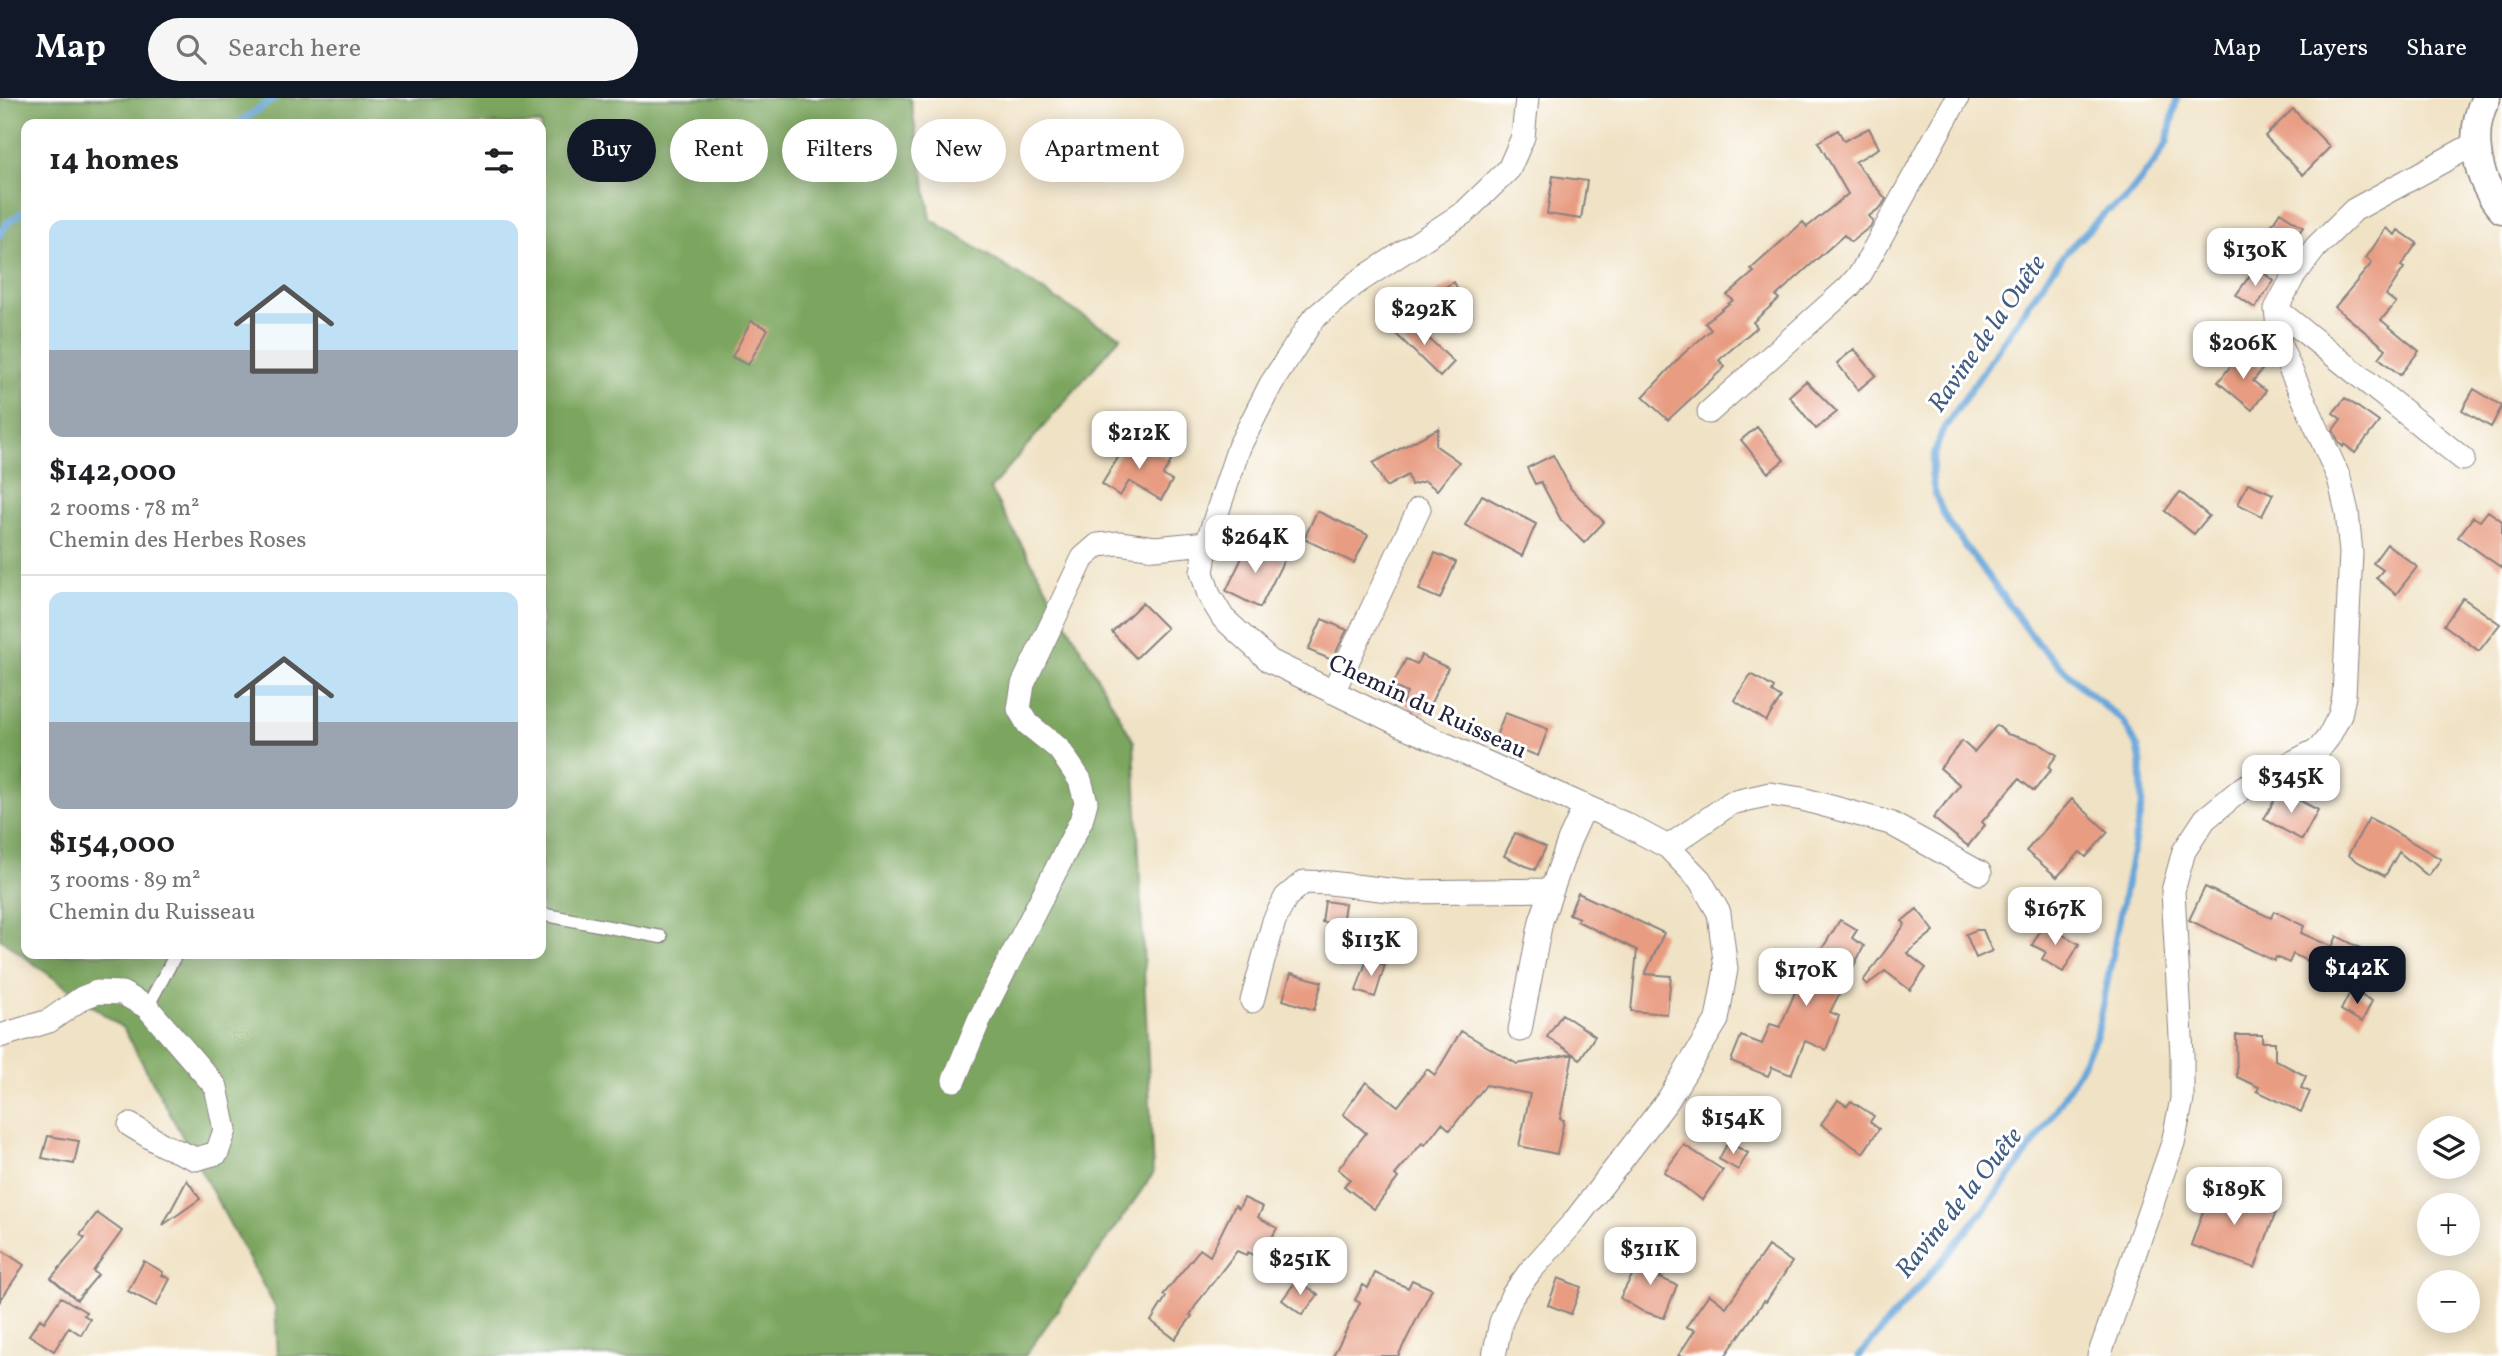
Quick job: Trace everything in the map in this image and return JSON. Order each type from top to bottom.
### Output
[{"type":"street","name":"Chemin du Ruisseau","points":[[1494,1356],[1501,1322],[1512,1296],[1573,1223],[1668,1100],[1717,1020],[1726,969],[1719,913],[1700,880],[1668,847],[1585,806],[1399,724],[1270,661],[1223,618],[1209,595],[1202,572],[1207,543],[1239,447],[1271,384],[1313,319],[1356,283],[1465,212],[1509,169],[1523,136],[1527,98]]},
{"type":"street","points":[[1709,412],[1849,287],[1861,273],[1957,98]]},
{"type":"street","points":[[2486,98],[2476,124],[2476,144],[2486,184],[2502,209]]},
{"type":"street","points":[[2099,1356],[2173,1143],[2182,1099],[2174,891],[2184,851],[2205,818],[2244,787],[2319,748],[2340,715],[2344,696],[2351,553],[2347,512],[2339,478],[2280,346],[2276,309],[2293,277],[2316,247],[2354,210],[2476,144]]},
{"type":"street","points":[[2276,309],[2463,459]]},
{"type":"street","points":[[1333,692],[1419,509]]},
{"type":"street","points":[[954,1080],[979,1020],[1081,821],[1086,802],[1080,780],[1059,749],[1028,724],[1019,709],[1023,684],[1060,604],[1083,558],[1098,545],[1119,543],[1155,548],[1207,543]]},
{"type":"street","points":[[1668,847],[1731,803],[1770,794],[1802,799],[1890,823],[1980,873]]},
{"type":"street","points":[[1520,1030],[1541,921],[1569,841],[1585,806]]},
{"type":"street","points":[[1252,1001],[1274,921],[1286,897],[1304,882],[1405,892],[1552,890]]},
{"type":"street","points":[[0,1036],[49,1021],[82,998],[97,992],[122,993],[147,1007],[216,1087],[225,1130],[217,1153],[196,1159],[130,1125]]},
{"type":"lane","points":[[546,915],[661,937]]},
{"type":"lane","points":[[147,1007],[173,959]]},
{"type":"green space","points":[[0,98],[910,98],[914,119],[911,119],[911,182],[925,182],[931,219],[1091,321],[1121,336],[990,489],[1134,742],[1153,1174],[1025,1356],[278,1356],[275,1307],[124,1029],[28,959],[546,959],[546,119],[21,119],[21,954],[0,939]]},
{"type":"building","points":[[2293,109],[2330,147],[2303,175],[2265,136]]},
{"type":"building","points":[[1869,128],[1879,148],[1855,162],[1886,199],[1881,207],[1869,216],[1873,221],[1871,226],[1851,242],[1844,235],[1776,296],[1779,299],[1753,322],[1757,327],[1719,360],[1725,367],[1668,420],[1643,397],[1683,354],[1711,330],[1705,323],[1733,300],[1727,295],[1754,272],[1751,269],[1803,222],[1807,227],[1848,194],[1818,142],[1838,130],[1844,141]]},
{"type":"building","points":[[1553,176],[1587,181],[1581,219],[1547,214]]},
{"type":"building","points":[[2280,212],[2303,227],[2282,258],[2260,243]]},
{"type":"building","points":[[2386,228],[2395,235],[2398,230],[2417,243],[2386,295],[2396,303],[2381,320],[2419,351],[2400,375],[2379,358],[2386,349],[2335,307],[2372,263],[2366,258]]},
{"type":"building","points":[[2256,267],[2274,281],[2255,308],[2236,295]]},
{"type":"building","points":[[1454,282],[1472,316],[1455,326],[1436,292]]},
{"type":"building","points":[[1406,317],[1454,362],[1440,377],[1393,331]]},
{"type":"building","points":[[751,321],[768,329],[748,365],[732,357]]},
{"type":"building","points":[[1854,349],[1876,375],[1858,390],[1837,363]]},
{"type":"building","points":[[2241,353],[2262,370],[2253,381],[2266,391],[2252,410],[2218,382]]},
{"type":"building","points":[[1806,381],[1837,412],[1816,429],[1789,396]]},
{"type":"building","points":[[2474,389],[2502,406],[2491,427],[2462,410]]},
{"type":"building","points":[[2345,398],[2379,422],[2355,453],[2339,443],[2333,430],[2341,419],[2333,413]]},
{"type":"building","points":[[1757,427],[1784,460],[1768,473],[1741,440]]},
{"type":"building","points":[[1439,428],[1435,445],[1459,462],[1437,490],[1425,481],[1411,485],[1408,475],[1386,487],[1373,463]]},
{"type":"building","points":[[1133,438],[1171,461],[1163,475],[1172,481],[1161,500],[1129,481],[1120,496],[1102,484]]},
{"type":"building","points":[[1553,455],[1571,489],[1604,522],[1584,543],[1561,520],[1541,482],[1535,484],[1527,468]]},
{"type":"building","points":[[2248,483],[2273,494],[2262,516],[2238,504]]},
{"type":"building","points":[[2180,492],[2209,516],[2194,534],[2165,511]]},
{"type":"building","points":[[1482,495],[1536,524],[1522,556],[1465,525]]},
{"type":"building","points":[[1317,511],[1368,535],[1354,563],[1304,539]]},
{"type":"building","points":[[2488,511],[2502,521],[2502,568],[2458,537],[2473,517],[2480,521]]},
{"type":"building","points":[[1249,543],[1284,560],[1260,608],[1226,591]]},
{"type":"building","points":[[2387,544],[2417,567],[2396,594],[2376,578],[2383,570],[2373,563]]},
{"type":"building","points":[[1435,553],[1456,562],[1440,599],[1419,590]]},
{"type":"building","points":[[2463,598],[2500,624],[2479,651],[2444,625]]},
{"type":"building","points":[[1142,603],[1167,628],[1136,658],[1112,632]]},
{"type":"building","points":[[1322,619],[1347,630],[1332,660],[1308,650]]},
{"type":"building","points":[[1421,655],[1448,668],[1425,715],[1402,704],[1407,693],[1392,686],[1406,659],[1417,664]]},
{"type":"building","points":[[1751,674],[1774,688],[1772,692],[1781,698],[1766,721],[1734,700]]},
{"type":"building","points":[[1505,713],[1548,729],[1538,756],[1495,739]]},
{"type":"building","points":[[1997,725],[2007,734],[2038,743],[2057,755],[2048,767],[2051,770],[2034,791],[2019,779],[1982,822],[1985,825],[1968,846],[1933,818],[1960,785],[1940,768],[1962,741],[1974,752]]},
{"type":"building","points":[[2280,790],[2318,810],[2302,840],[2264,819]]},
{"type":"building","points":[[2072,799],[2108,832],[2086,857],[2080,852],[2057,877],[2026,851]]},
{"type":"building","points":[[2369,818],[2441,859],[2428,876],[2399,852],[2385,876],[2360,863],[2348,855]]},
{"type":"building","points":[[1515,833],[1546,847],[1535,870],[1504,856]]},
{"type":"building","points":[[2205,887],[2271,918],[2274,911],[2304,926],[2301,933],[2332,947],[2337,936],[2370,953],[2354,984],[2293,954],[2289,963],[2276,957],[2274,961],[2189,920]]},
{"type":"building","points":[[1578,893],[1664,933],[1645,974],[1671,976],[1667,1014],[1631,1011],[1637,950],[1577,921],[1579,918],[1569,914]]},
{"type":"building","points":[[1325,901],[1345,904],[1342,924],[1322,922]]},
{"type":"building","points":[[1917,909],[1934,931],[1907,953],[1926,968],[1910,990],[1885,971],[1867,985],[1863,981],[1905,924],[1902,921]]},
{"type":"building","points":[[1840,920],[1857,930],[1852,938],[1864,946],[1830,1012],[1839,1016],[1826,1050],[1805,1041],[1791,1075],[1772,1067],[1768,1076],[1731,1061],[1741,1036],[1762,1044],[1770,1024],[1780,1027],[1808,962],[1812,965]]},
{"type":"building","points":[[2044,924],[2079,944],[2063,972],[2042,959],[2046,952],[2032,945]]},
{"type":"building","points":[[1983,930],[1992,951],[1976,958],[1966,934]]},
{"type":"building","points":[[1367,959],[1385,965],[1375,997],[1356,991]]},
{"type":"building","points":[[1291,973],[1322,982],[1314,1010],[1283,1000]]},
{"type":"building","points":[[2351,990],[2372,1001],[2362,1022],[2341,1010]]},
{"type":"building","points":[[1562,1014],[1595,1036],[1580,1059],[1547,1037]]},
{"type":"building","points":[[1461,1031],[1517,1064],[1573,1054],[1560,1119],[1564,1120],[1557,1154],[1519,1146],[1530,1094],[1486,1085],[1450,1130],[1442,1123],[1425,1145],[1422,1143],[1395,1175],[1398,1178],[1374,1209],[1344,1186],[1350,1179],[1338,1169],[1366,1133],[1343,1114],[1366,1082],[1398,1106],[1427,1069],[1435,1075]]},
{"type":"building","points":[[2236,1035],[2262,1035],[2262,1042],[2275,1042],[2275,1060],[2306,1076],[2301,1088],[2310,1092],[2301,1112],[2257,1091],[2259,1087],[2237,1077]]},
{"type":"building","points":[[1838,1100],[1847,1106],[1851,1101],[1874,1116],[1870,1122],[1879,1129],[1863,1153],[1821,1124]]},
{"type":"building","points":[[48,1136],[79,1141],[74,1164],[42,1158]]},
{"type":"building","points":[[1728,1142],[1748,1153],[1738,1170],[1719,1159]]},
{"type":"building","points":[[1684,1145],[1723,1170],[1702,1200],[1664,1172]]},
{"type":"building","points":[[187,1180],[200,1199],[163,1225]]},
{"type":"building","points":[[2212,1186],[2277,1209],[2255,1268],[2191,1245]]},
{"type":"building","points":[[1244,1198],[1263,1207],[1258,1217],[1277,1228],[1261,1259],[1248,1252],[1246,1255],[1237,1251],[1198,1302],[1190,1315],[1192,1316],[1175,1339],[1151,1321],[1166,1297],[1163,1295],[1200,1249],[1210,1256],[1235,1205],[1239,1208]]},
{"type":"building","points":[[97,1213],[122,1231],[93,1271],[98,1275],[77,1300],[51,1278],[85,1238],[80,1235]]},
{"type":"building","points":[[1768,1246],[1792,1262],[1725,1356],[1678,1356],[1695,1330],[1686,1327],[1709,1294],[1726,1307]]},
{"type":"building","points":[[0,1249],[24,1265],[0,1301]]},
{"type":"building","points":[[1645,1251],[1668,1264],[1660,1278],[1677,1285],[1664,1318],[1642,1311],[1620,1298]]},
{"type":"building","points":[[144,1261],[170,1279],[156,1306],[128,1291]]},
{"type":"building","points":[[1375,1273],[1408,1288],[1412,1280],[1432,1289],[1398,1356],[1333,1356],[1360,1303],[1355,1300],[1363,1285],[1368,1288]]},
{"type":"building","points":[[1558,1278],[1581,1287],[1571,1314],[1548,1305]]},
{"type":"building","points":[[1297,1280],[1318,1295],[1302,1315],[1282,1300]]},
{"type":"building","points":[[61,1297],[86,1312],[84,1315],[90,1319],[81,1335],[69,1327],[54,1351],[29,1335],[40,1319],[44,1322]]},
{"type":"waterway","points":[[244,119],[275,98]]},
{"type":"waterway","name":"Ravine de la Ouête","points":[[1859,1356],[1958,1242],[2020,1162],[2074,1078],[2097,1034],[2142,803],[2138,748],[2123,721],[2085,690],[2038,644],[1949,524],[1937,499],[1932,467],[1943,430],[2048,276],[2067,251],[2107,211],[2124,201],[2154,163],[2167,142],[2177,98]]},
{"type":"waterway","points":[[0,235],[7,223],[21,213]]}]
